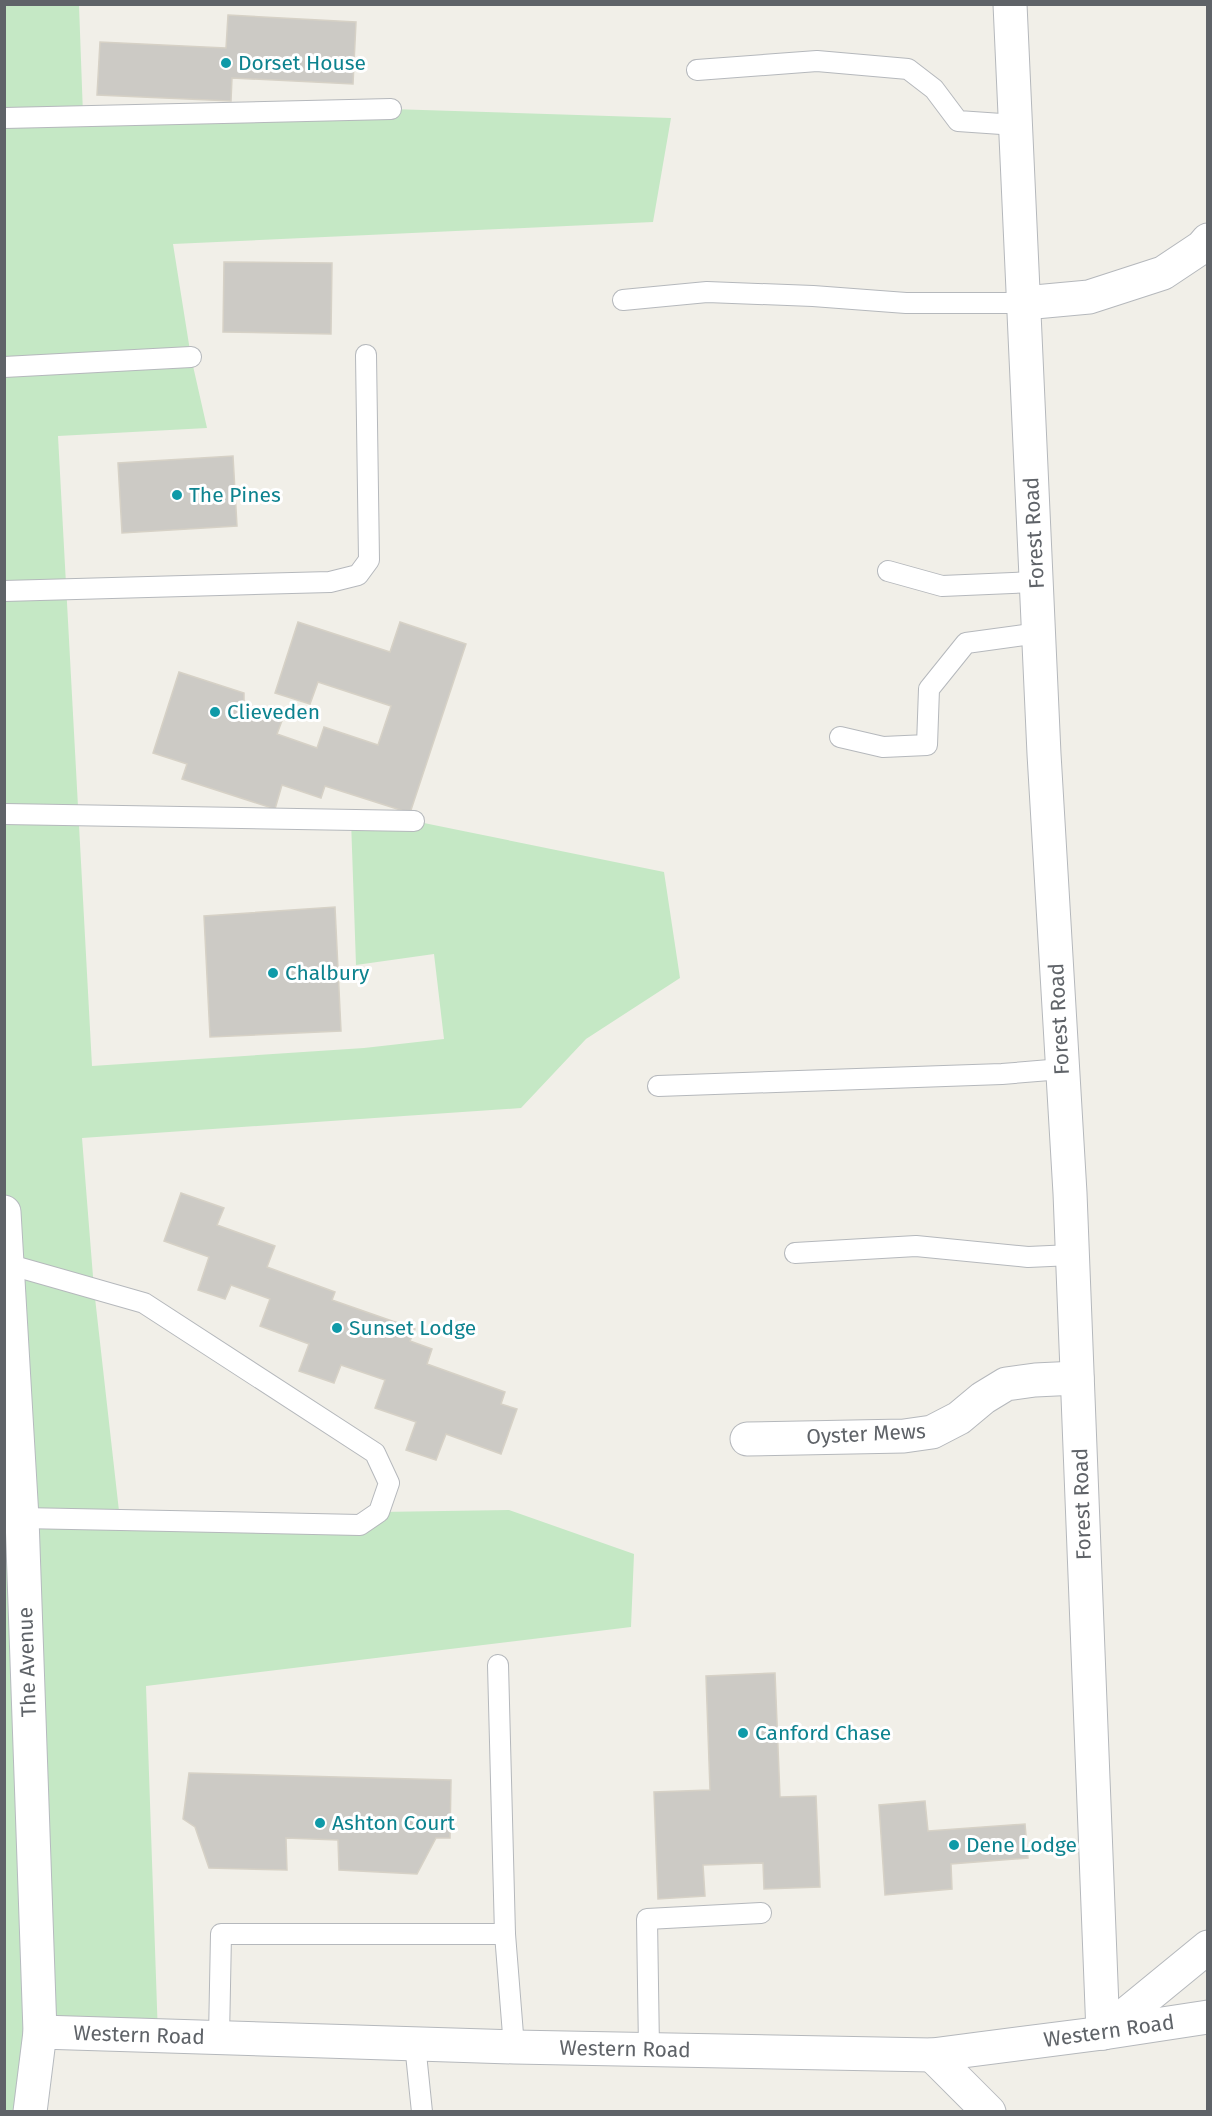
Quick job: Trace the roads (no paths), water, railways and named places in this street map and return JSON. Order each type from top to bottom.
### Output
[{"type":"street","name":"Forest Road","points":[[1010,4],[1036,582],[1072,1255],[1103,2033]]},
{"type":"street","points":[[1024,303],[1089,297],[1163,273],[1202,247],[1208,240]]},
{"type":"street","name":"The Avenue","points":[[4,1212],[8,1264],[16,1525],[15,1610],[40,2032],[30,2112]]},
{"type":"street","name":"Oyster Mews","points":[[747,1439],[904,1436],[932,1432],[959,1418],[983,1398],[1006,1384],[1077,1378]]},
{"type":"street","points":[[1103,2033],[1208,1947]]},
{"type":"street","name":"Western Road","points":[[40,2032],[514,2047],[932,2055],[1208,2017]]},
{"type":"street","points":[[932,2055],[989,2112]]},
{"type":"lane","points":[[697,70],[818,61],[908,69],[934,90],[958,121],[1016,124]]},
{"type":"lane","points":[[4,118],[391,109]]},
{"type":"lane","points":[[623,300],[707,292],[813,296],[906,303],[1024,303]]},
{"type":"lane","points":[[4,591],[330,582],[358,575],[369,560],[366,356]]},
{"type":"lane","points":[[4,367],[191,357]]},
{"type":"lane","points":[[888,571],[942,586],[1036,582]]},
{"type":"lane","points":[[840,737],[883,747],[927,745],[929,689],[966,643],[1039,633]]},
{"type":"lane","points":[[4,814],[414,821]]},
{"type":"lane","points":[[658,1086],[1002,1074],[1062,1069]]},
{"type":"lane","points":[[795,1252],[916,1246],[1028,1257],[1072,1255]]},
{"type":"lane","points":[[8,1264],[144,1303],[375,1454],[389,1483],[379,1512],[360,1525],[16,1525]]},
{"type":"lane","points":[[498,1665],[506,1934],[514,2047]]},
{"type":"lane","points":[[649,2049],[647,1920],[761,1913]]},
{"type":"lane","points":[[219,2038],[221,1934],[506,1934]]},
{"type":"lane","points":[[415,2044],[422,2112]]},
{"type":"place","name":"Dorset House","points":[[226,63]]},
{"type":"place","name":"The Pines","points":[[177,495]]},
{"type":"place","name":"Clieveden","points":[[215,712]]},
{"type":"place","name":"Chalbury","points":[[273,973]]},
{"type":"place","name":"Sunset Lodge","points":[[337,1328]]},
{"type":"place","name":"Canford Chase","points":[[743,1733]]},
{"type":"place","name":"Ashton Court","points":[[320,1823]]},
{"type":"place","name":"Dene Lodge","points":[[954,1845]]}]
